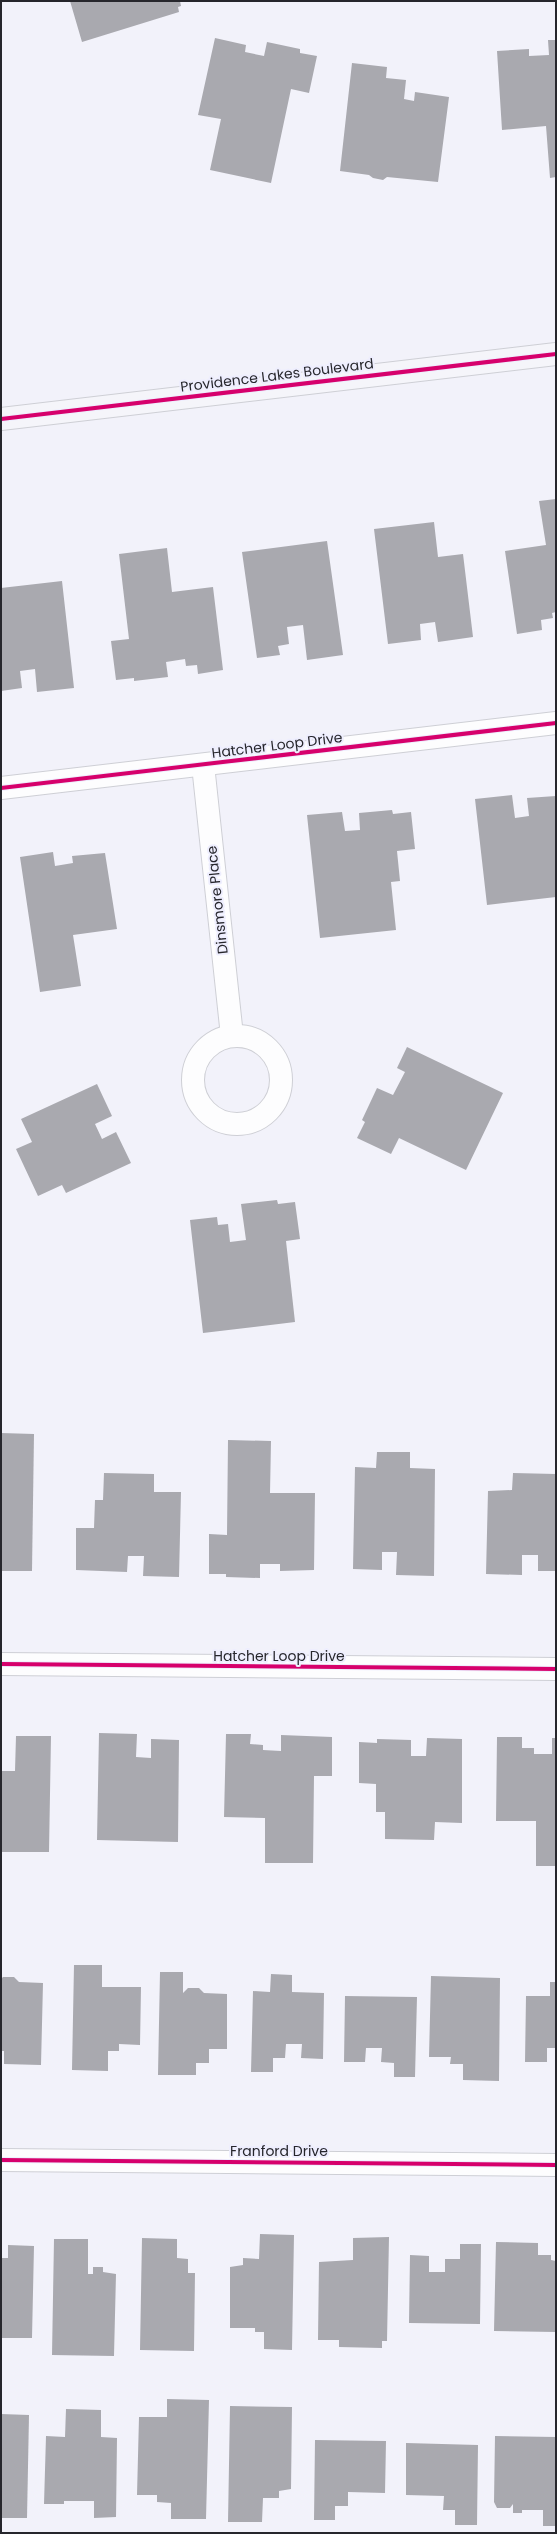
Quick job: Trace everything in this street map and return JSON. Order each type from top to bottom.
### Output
[{"type":"street","name":"Providence Lakes Boulevard","points":[[1,419],[556,354]]},
{"type":"street","name":"Hatcher Loop Drive","points":[[1,788],[556,723]]},
{"type":"street","name":"Dinsmore Place","points":[[202,765],[232,1036]]},
{"type":"street","points":[[232,1036],[246,1036],[260,1042],[271,1050],[278,1062],[282,1077],[281,1091],[271,1109],[254,1122],[240,1125],[225,1124],[211,1117],[201,1106],[194,1092],[192,1077],[196,1062],[205,1049],[217,1040],[232,1036]]},
{"type":"street","name":"Hatcher Loop Drive","points":[[1,1664],[556,1669]]},
{"type":"street","name":"Franford Drive","points":[[1,2160],[556,2165]]},
{"type":"building","points":[[70,1],[180,1],[181,6],[178,7],[179,12],[82,42]]},
{"type":"building","points":[[215,38],[246,45],[245,52],[264,56],[267,42],[300,49],[300,53],[317,56],[309,93],[291,89],[271,183],[210,170],[221,119],[198,115]]},
{"type":"building","points":[[548,40],[556,40],[556,177],[550,178],[546,126],[502,130],[497,51],[529,49],[529,56],[549,55]]},
{"type":"building","points":[[352,63],[387,67],[386,78],[406,80],[404,99],[414,101],[415,92],[449,97],[438,182],[387,177],[383,180],[373,178],[369,175],[340,171]]},
{"type":"building","points":[[556,499],[556,612],[552,613],[553,618],[541,620],[542,630],[517,634],[505,551],[546,545],[539,501]]},
{"type":"building","points":[[434,522],[438,557],[463,554],[473,637],[438,642],[435,622],[420,624],[421,640],[388,644],[374,529]]},
{"type":"building","points":[[327,541],[343,655],[307,660],[303,625],[287,627],[289,644],[278,646],[280,655],[257,658],[242,552]]},
{"type":"building","points":[[167,548],[172,592],[213,587],[223,670],[198,674],[197,665],[186,666],[185,659],[166,662],[168,677],[134,681],[134,678],[116,680],[111,641],[129,639],[119,554]]},
{"type":"building","points":[[62,581],[74,688],[37,692],[35,669],[20,671],[22,688],[1,691],[1,588]]},
{"type":"building","points":[[512,795],[515,818],[529,816],[527,798],[556,796],[556,897],[487,905],[475,799]]},
{"type":"building","points":[[392,810],[393,814],[411,812],[415,849],[397,851],[400,881],[391,882],[396,930],[320,938],[307,815],[342,812],[345,831],[360,830],[359,813]]},
{"type":"building","points":[[53,852],[55,866],[73,863],[72,856],[105,853],[117,929],[73,935],[81,986],[40,992],[20,857]]},
{"type":"building","points":[[407,1047],[503,1093],[466,1170],[399,1138],[391,1154],[357,1138],[365,1122],[362,1120],[377,1088],[393,1095],[405,1072],[397,1068]]},
{"type":"building","points":[[97,1084],[112,1116],[95,1124],[102,1139],[116,1132],[131,1163],[66,1193],[62,1185],[38,1196],[16,1149],[32,1142],[21,1119]]},
{"type":"building","points":[[277,1200],[278,1204],[295,1202],[300,1239],[286,1241],[295,1322],[203,1333],[190,1220],[217,1217],[218,1225],[228,1224],[230,1242],[246,1240],[241,1204]]},
{"type":"building","points":[[1,1433],[34,1434],[32,1571],[1,1571]]},
{"type":"building","points":[[228,1440],[271,1441],[270,1493],[315,1493],[314,1570],[280,1571],[280,1564],[260,1564],[260,1578],[226,1577],[226,1574],[209,1574],[209,1534],[227,1535]]},
{"type":"building","points":[[377,1452],[410,1452],[410,1468],[435,1469],[434,1576],[396,1575],[397,1552],[382,1552],[382,1570],[353,1569],[355,1467],[376,1468]]},
{"type":"building","points":[[104,1473],[154,1474],[154,1492],[181,1492],[179,1577],[143,1576],[144,1556],[128,1556],[127,1572],[76,1570],[76,1528],[94,1528],[95,1500],[103,1500]]},
{"type":"building","points":[[513,1473],[556,1474],[556,1571],[538,1571],[538,1555],[522,1555],[522,1575],[486,1574],[488,1491],[512,1490]]},
{"type":"building","points":[[99,1733],[137,1734],[136,1757],[151,1758],[151,1739],[179,1740],[178,1842],[97,1840]]},
{"type":"building","points":[[226,1734],[251,1734],[250,1744],[263,1745],[263,1750],[281,1751],[281,1735],[332,1737],[332,1776],[314,1776],[313,1863],[265,1863],[265,1818],[224,1817]]},
{"type":"building","points":[[16,1736],[51,1736],[49,1852],[1,1852],[1,1771],[15,1771]]},
{"type":"building","points":[[497,1737],[522,1737],[522,1748],[534,1748],[534,1754],[552,1754],[552,1738],[556,1738],[556,1866],[536,1866],[536,1821],[496,1821]]},
{"type":"building","points":[[427,1738],[462,1739],[462,1823],[435,1822],[434,1840],[385,1839],[385,1812],[376,1812],[376,1784],[359,1783],[359,1742],[377,1743],[377,1739],[411,1740],[411,1756],[426,1756]]},
{"type":"building","points":[[74,1965],[102,1965],[102,1987],[141,1987],[140,2045],[119,2044],[119,2051],[108,2051],[108,2071],[72,2070]]},
{"type":"building","points":[[160,1972],[183,1972],[183,1993],[188,1988],[199,1988],[204,1993],[227,1994],[227,2049],[209,2049],[209,2063],[196,2063],[196,2075],[158,2075]]},
{"type":"building","points":[[271,1974],[292,1975],[292,1992],[324,1993],[323,2059],[301,2058],[302,2044],[286,2044],[285,2058],[273,2058],[273,2072],[251,2072],[253,1991],[270,1992]]},
{"type":"building","points":[[431,1976],[500,1978],[499,2081],[463,2080],[463,2064],[450,2064],[451,2057],[429,2057]]},
{"type":"building","points":[[3,1977],[14,1977],[19,1982],[43,1983],[41,2065],[4,2064],[4,2051],[1,2051],[1,1979]]},
{"type":"building","points":[[550,1982],[556,1982],[556,2048],[547,2048],[547,2062],[525,2062],[526,1996],[550,1996]]},
{"type":"building","points":[[345,1996],[417,1997],[415,2077],[394,2077],[394,2063],[381,2062],[382,2048],[366,2048],[365,2062],[344,2062]]},
{"type":"building","points":[[260,2234],[294,2235],[292,2350],[264,2349],[264,2332],[255,2332],[255,2328],[230,2328],[230,2267],[243,2265],[243,2258],[259,2259]]},
{"type":"building","points":[[389,2237],[387,2341],[382,2341],[382,2348],[339,2347],[339,2340],[318,2340],[319,2262],[353,2260],[353,2238]]},
{"type":"building","points":[[142,2238],[177,2239],[177,2258],[188,2259],[188,2273],[195,2273],[194,2351],[140,2350]]},
{"type":"building","points":[[54,2239],[88,2239],[88,2274],[93,2274],[93,2267],[103,2267],[103,2272],[116,2274],[114,2356],[52,2355]]},
{"type":"building","points":[[496,2242],[538,2243],[538,2255],[551,2255],[551,2260],[556,2261],[556,2332],[494,2331]]},
{"type":"building","points":[[460,2244],[481,2244],[480,2324],[409,2323],[410,2255],[429,2256],[429,2272],[445,2272],[445,2259],[460,2259]]},
{"type":"building","points":[[8,2245],[34,2246],[32,2338],[1,2338],[1,2258],[8,2258]]},
{"type":"building","points":[[167,2399],[209,2400],[206,2519],[171,2519],[171,2503],[157,2502],[157,2495],[137,2495],[139,2417],[167,2417]]},
{"type":"building","points":[[230,2406],[292,2407],[291,2489],[279,2491],[279,2498],[263,2498],[262,2522],[228,2522]]},
{"type":"building","points":[[66,2409],[101,2410],[101,2437],[117,2438],[116,2517],[94,2518],[94,2501],[64,2501],[64,2504],[44,2504],[46,2436],[65,2437]]},
{"type":"building","points":[[1,2414],[29,2415],[27,2518],[1,2518]]},
{"type":"building","points":[[495,2436],[556,2437],[556,2526],[543,2526],[543,2510],[522,2510],[522,2513],[513,2513],[513,2504],[510,2508],[497,2508],[494,2502]]},
{"type":"building","points":[[315,2440],[386,2441],[385,2493],[348,2492],[348,2506],[335,2506],[335,2520],[314,2520]]},
{"type":"building","points":[[406,2443],[478,2445],[477,2525],[455,2525],[455,2510],[443,2510],[444,2496],[406,2495]]},
{"type":"cycle path","points":[[1,419],[556,354]]},
{"type":"cycle path","points":[[1,788],[556,723]]},
{"type":"cycle path","points":[[1,1664],[556,1669]]},
{"type":"cycle path","points":[[1,2160],[556,2165]]}]
